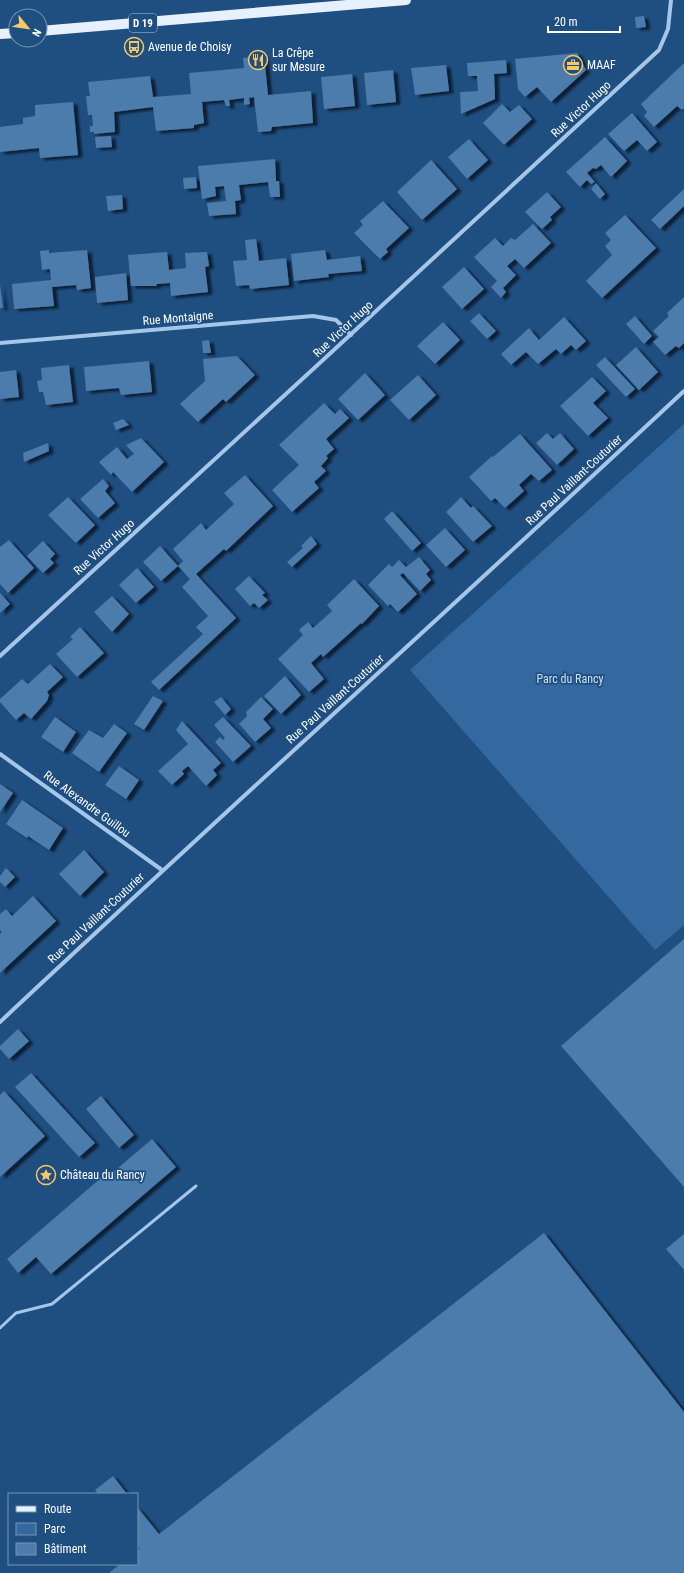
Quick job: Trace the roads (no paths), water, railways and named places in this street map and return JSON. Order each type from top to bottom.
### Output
[{"type":"main road","name":"D 19","points":[[48,30],[352,2],[406,0]]},
{"type":"street","name":"Rue Victor Hugo","points":[[0,656],[351,335],[659,50],[668,29],[671,0]]},
{"type":"street","name":"Rue Montaigne","points":[[0,343],[313,316],[336,320],[351,335]]},
{"type":"street","name":"Rue Paul Vaillant-Couturier","points":[[0,1022],[162,870],[591,478],[684,391]]},
{"type":"street","name":"Rue Alexandre Guillou","points":[[0,754],[162,870]]},
{"type":"lane","points":[[0,1328],[16,1313],[52,1304],[196,1186]]},
{"type":"place","name":"Avenue de Choisy","points":[[134,47]]},
{"type":"place","name":"La Crêpe sur Mesure","points":[[258,60]]},
{"type":"place","name":"MAAF","points":[[573,65]]},
{"type":"place","name":"Château du Rancy","points":[[46,1175]]},
{"type":"park label","name":"Parc du Rancy","points":[[570,679]]}]
